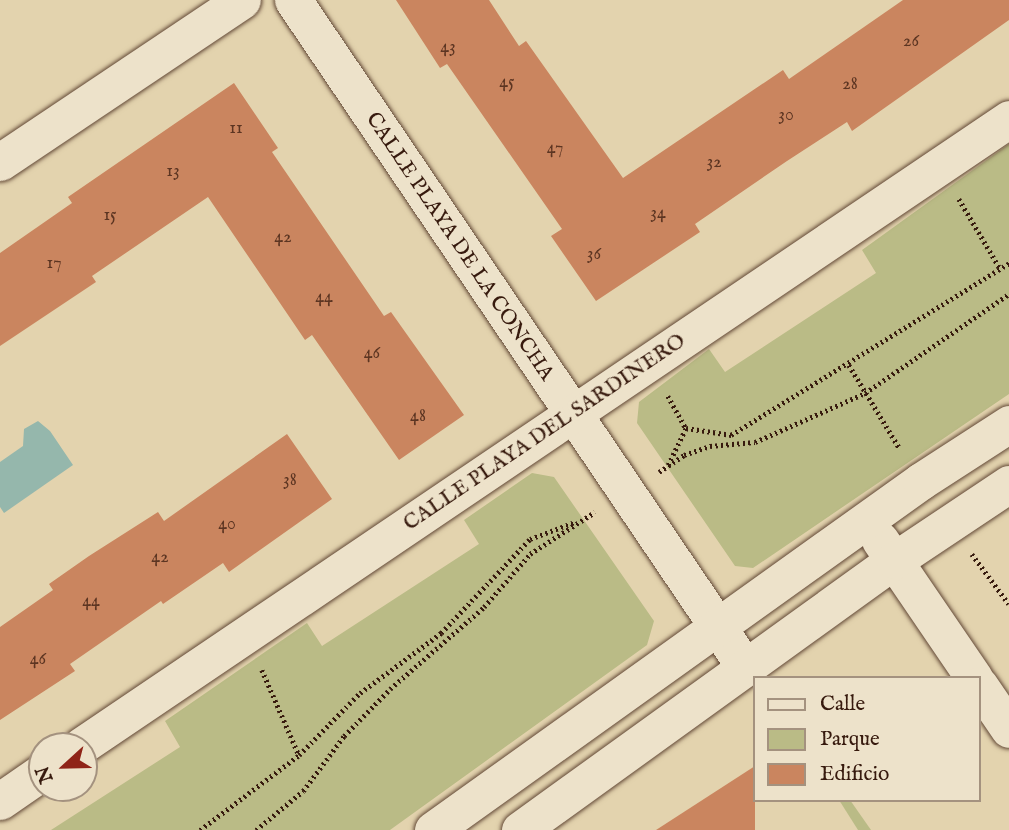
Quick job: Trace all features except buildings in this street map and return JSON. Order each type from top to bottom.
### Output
[{"type":"street","points":[[0,162],[242,0]]},
{"type":"street","name":"CALLE PLAYA DE LA CONCHA","points":[[293,0],[571,415],[629,492],[745,667]]},
{"type":"street","name":"CALLE PLAYA DEL SARDINERO","points":[[98,735],[1009,119]]},
{"type":"street","points":[[437,829],[866,520],[1009,424]]},
{"type":"street","points":[[520,830],[895,560],[1009,484]]},
{"type":"street","points":[[866,520],[973,676]]},
{"type":"street","points":[[981,688],[1009,729]]},
{"type":"street","points":[[0,801],[28,782]]},
{"type":"path","points":[[956,194],[1002,270]]},
{"type":"path","points":[[686,428],[731,435],[849,365],[1002,270],[1009,263]]},
{"type":"path","points":[[849,365],[908,461]]},
{"type":"path","points":[[662,386],[686,428]]},
{"type":"path","points":[[668,466],[686,428]]},
{"type":"path","points":[[200,830],[299,755],[360,693],[441,633],[530,539],[583,520]]},
{"type":"path","points":[[964,544],[1009,604]]},
{"type":"path","points":[[257,659],[299,755]]},
{"type":"green space","points":[[1009,144],[1009,394],[753,568],[735,566],[637,423],[639,402],[709,349],[725,372],[876,273],[862,250]]},
{"type":"green space","points":[[532,473],[554,477],[654,621],[647,645],[390,830],[51,830],[180,747],[165,721],[307,623],[322,646],[479,544],[464,520]]},
{"type":"green space","points":[[840,802],[851,802],[871,830],[858,830]]},
{"type":"water","points":[[38,421],[50,431],[73,465],[4,513],[0,507],[0,462],[23,446],[24,429]]}]
